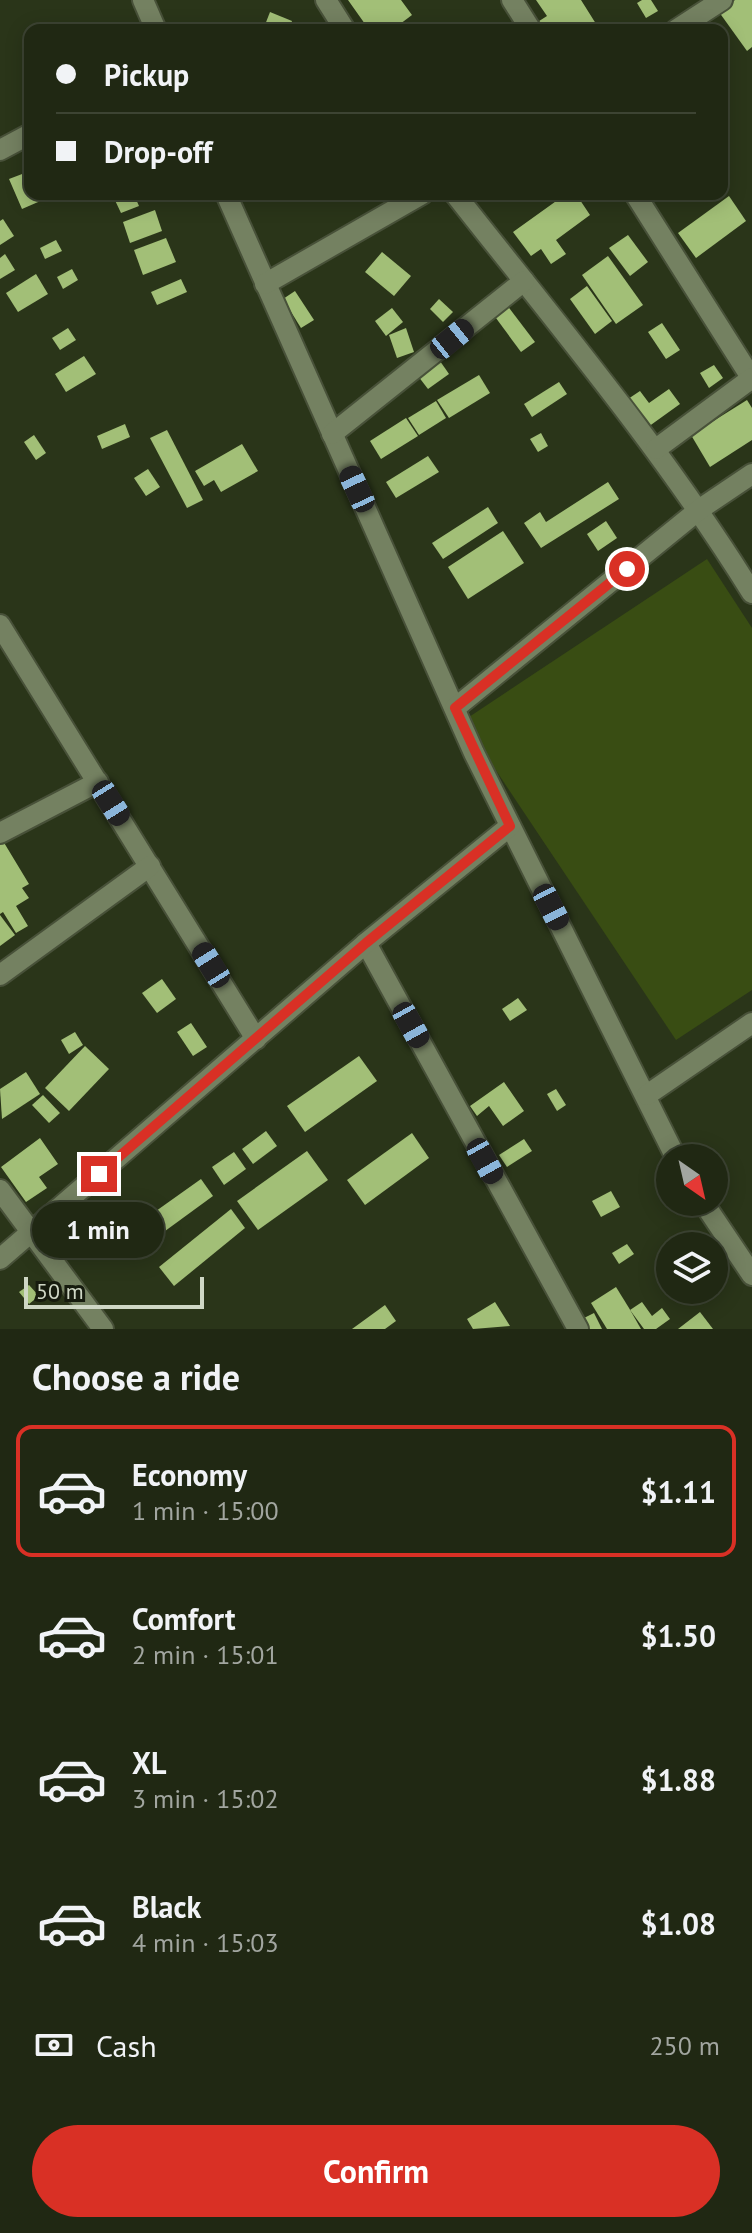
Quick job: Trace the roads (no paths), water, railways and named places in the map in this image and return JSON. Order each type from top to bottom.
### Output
[{"type":"street","points":[[143,0],[153,24]]},
{"type":"street","points":[[326,0],[341,24]]},
{"type":"street","points":[[512,0],[527,24]]},
{"type":"street","points":[[685,24],[722,0]]},
{"type":"street","points":[[0,150],[24,137]]},
{"type":"street","points":[[229,200],[510,826],[670,1144]]},
{"type":"street","points":[[265,284],[412,200]]},
{"type":"street","points":[[460,200],[656,449],[700,509],[752,593]]},
{"type":"street","points":[[639,200],[752,378],[656,449]]},
{"type":"street","points":[[332,434],[524,281]]},
{"type":"street","points":[[455,708],[700,509],[752,474]]},
{"type":"street","points":[[0,625],[6,648],[98,782],[256,1039]]},
{"type":"street","points":[[0,833],[98,782]]},
{"type":"street","points":[[0,1259],[366,943],[510,826]]},
{"type":"street","points":[[0,975],[150,866]]},
{"type":"street","points":[[366,943],[574,1327]]},
{"type":"street","points":[[647,1095],[752,1023]]},
{"type":"street","points":[[0,1190],[103,1329]]},
{"type":"street","points":[[712,1216],[752,1275]]}]
